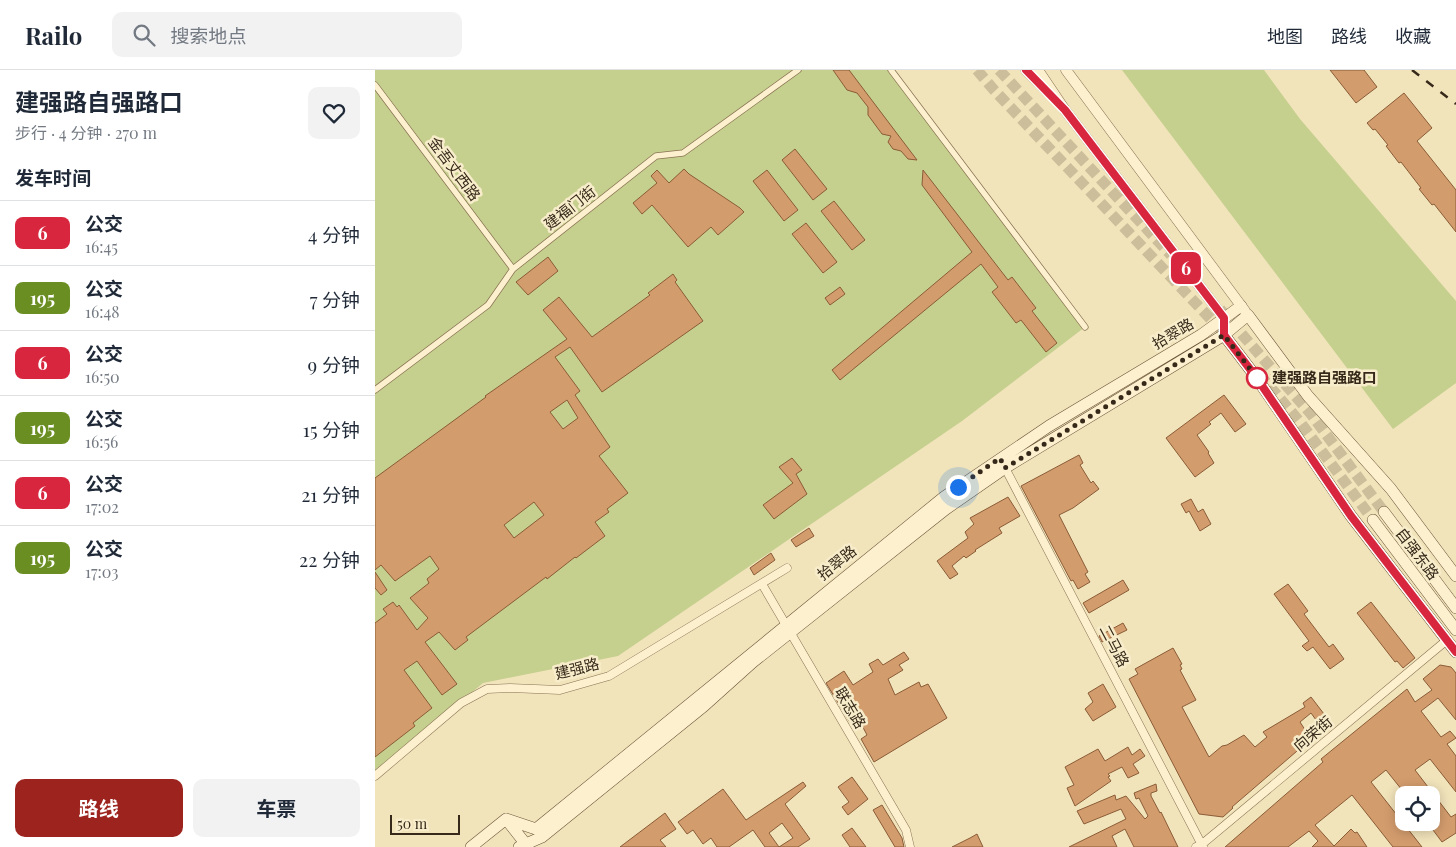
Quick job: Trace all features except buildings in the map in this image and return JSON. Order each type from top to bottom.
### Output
[{"type":"main road","name":"拾翠路","points":[[524,846],[542,838],[704,706],[788,629],[1003,463],[1102,394],[1201,335],[1241,306]]},
{"type":"main road","name":"拾翠路","points":[[1003,463],[1224,335],[1249,315]]},
{"type":"main road","points":[[1249,315],[1308,396],[1391,489],[1456,576]]},
{"type":"main road","points":[[1224,335],[1256,377],[1351,516],[1456,652]]},
{"type":"main road","name":"自强东路","points":[[1384,512],[1456,608]]},
{"type":"main road","name":"自强东路","points":[[1373,520],[1456,630]]},
{"type":"main road","points":[[506,819],[542,838]]},
{"type":"main road","points":[[506,819],[524,846]]},
{"type":"main road","points":[[471,847],[506,819]]},
{"type":"street","name":"建福门街","points":[[375,390],[488,305],[513,269],[656,156],[683,153],[798,70]]},
{"type":"street","points":[[891,70],[1085,327]]},
{"type":"street","points":[[1026,70],[1065,110]]},
{"type":"street","points":[[1038,70],[1065,110],[1224,318],[1224,335]]},
{"type":"street","points":[[1067,70],[1249,315]]},
{"type":"street","points":[[1073,70],[1082,91]]},
{"type":"street","name":"金吾丈西路","points":[[375,85],[513,269]]},
{"type":"street","name":"二马路","points":[[1003,463],[1200,846]]},
{"type":"street","name":"建强路","points":[[375,776],[461,703],[487,689],[560,690],[609,676],[787,568]]},
{"type":"street","name":"联志路","points":[[762,584],[906,830],[910,847]]},
{"type":"street","name":"向荣街","points":[[1200,846],[1447,640]]},
{"type":"green space","points":[[375,70],[892,70],[1085,327],[962,421],[618,656],[483,683],[375,774]]},
{"type":"green space","points":[[1122,70],[1264,70],[1300,119],[1456,301],[1456,383],[1393,429]]},
{"type":"tunnel","points":[[977,70],[1222,331]]},
{"type":"tunnel","points":[[999,70],[1171,255]]},
{"type":"tunnel","points":[[1220,309],[1311,414],[1384,512]]},
{"type":"tunnel","points":[[1259,374],[1300,422],[1373,520]]},
{"type":"railway","points":[[1412,70],[1456,104]]},
{"type":"bus line","name":"6","points":[[1026,70],[1065,110],[1224,318],[1224,335],[1284,416],[1351,516],[1456,652]]},
{"type":"place","name":"建强路自强路口","points":[[1257,378]]},
{"type":"route","points":[[958,487],[1000,458],[1005,468],[1224,335],[1257,378]]}]
